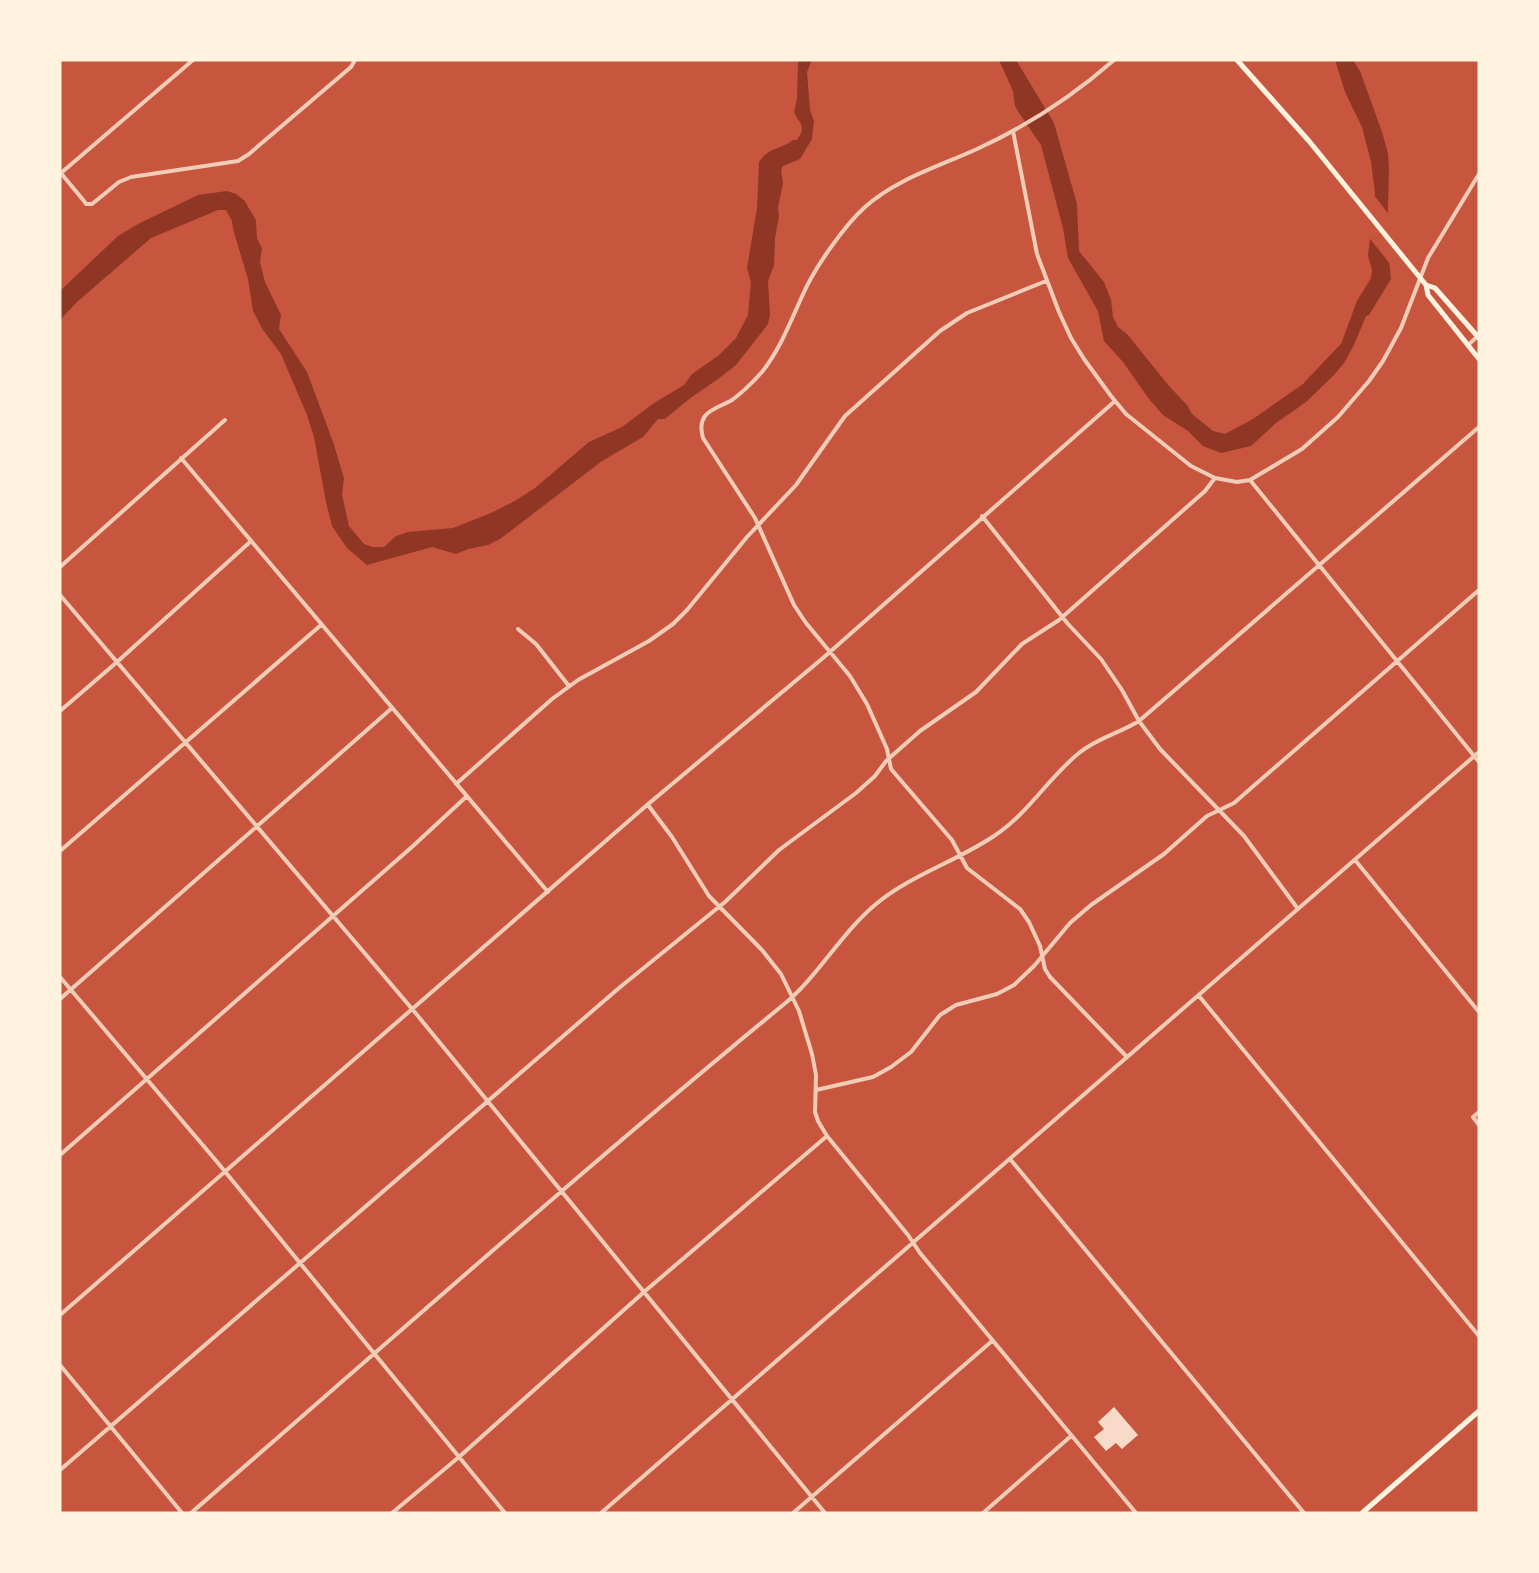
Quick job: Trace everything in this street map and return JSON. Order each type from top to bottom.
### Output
[{"type":"main road","points":[[1237,60],[1414,269],[1426,285],[1428,295],[1479,359]]},
{"type":"main road","points":[[1426,285],[1435,288],[1479,337]]},
{"type":"main road","points":[[1362,1513],[1479,1411]]},
{"type":"street","points":[[193,60],[60,173],[86,204],[95,202],[119,182],[131,177],[230,164],[243,159],[351,67],[355,60]]},
{"type":"street","points":[[1114,60],[1053,106],[1013,131],[916,175],[865,207],[851,222],[814,274],[786,334],[762,372],[747,388],[722,406],[711,410],[703,419],[701,426],[704,438],[759,525],[794,605],[850,676],[867,704],[877,724],[891,769],[952,840],[967,867],[1020,909],[1029,922],[1045,969],[1058,986],[1127,1057]]},
{"type":"street","points":[[1013,131],[1037,254],[1071,338],[1093,374],[1126,414],[1191,466],[1215,478],[1237,482],[1250,480],[1302,449],[1338,417],[1369,381],[1401,328],[1428,258],[1479,174]]},
{"type":"street","points":[[456,784],[569,686],[602,665],[649,641],[687,610],[796,485],[845,416],[940,331],[967,313],[1046,280]]},
{"type":"street","points":[[1468,345],[1479,337]]},
{"type":"street","points":[[60,1315],[647,805],[830,651],[1115,401]]},
{"type":"street","points":[[60,567],[225,420]]},
{"type":"street","points":[[190,1513],[562,1192],[793,997],[873,906],[906,884],[998,834],[1023,812],[1081,751],[1139,721],[1479,427]]},
{"type":"street","points":[[181,458],[548,892]]},
{"type":"street","points":[[60,1470],[619,988],[718,907],[780,850],[856,793],[875,776],[889,758],[920,731],[976,692],[1022,644],[1062,616],[1205,491],[1215,478]]},
{"type":"street","points":[[1250,480],[1479,762]]},
{"type":"street","points":[[982,516],[1062,616],[1101,659],[1139,721],[1160,749],[1244,836],[1298,909]]},
{"type":"street","points":[[60,711],[250,542]]},
{"type":"street","points":[[816,1090],[873,1077],[911,1052],[940,1015],[956,1005],[1014,986],[1070,923],[1091,905],[1164,854],[1207,816],[1234,803],[1479,590]]},
{"type":"street","points":[[60,595],[489,1101],[825,1513]]},
{"type":"street","points":[[60,851],[321,625]]},
{"type":"street","points":[[518,629],[536,644],[569,686]]},
{"type":"street","points":[[60,999],[392,708]]},
{"type":"street","points":[[601,1513],[1479,752]]},
{"type":"street","points":[[60,1155],[467,796]]},
{"type":"street","points":[[647,805],[672,837],[702,888],[769,958],[793,997],[812,1054],[816,1090],[815,1112],[827,1136],[1136,1513]]},
{"type":"street","points":[[1355,860],[1479,1011]]},
{"type":"street","points":[[60,977],[301,1263],[505,1513]]},
{"type":"street","points":[[1199,996],[1479,1336]]},
{"type":"street","points":[[1479,1112],[1473,1117],[1479,1125]]},
{"type":"street","points":[[392,1513],[459,1457],[644,1292],[827,1136]]},
{"type":"street","points":[[1010,1159],[1304,1513]]},
{"type":"street","points":[[794,1513],[993,1341]]},
{"type":"street","points":[[60,1365],[182,1513]]},
{"type":"street","points":[[983,1513],[1071,1436]]},
{"type":"shaded area","points":[[798,60],[812,60],[807,72],[810,110],[814,121],[812,139],[800,159],[783,166],[781,170],[783,183],[778,208],[774,265],[768,281],[770,315],[768,324],[736,365],[665,419],[658,419],[643,437],[602,461],[500,539],[488,545],[456,554],[432,547],[367,565],[347,548],[332,526],[314,437],[307,415],[281,354],[263,330],[253,311],[248,279],[232,221],[226,210],[218,210],[151,238],[77,302],[60,320],[60,291],[118,236],[198,195],[227,191],[236,194],[244,200],[256,220],[257,239],[262,248],[260,262],[265,282],[281,315],[279,329],[307,372],[333,442],[344,478],[342,495],[349,526],[364,544],[373,547],[384,547],[396,536],[408,532],[453,528],[491,513],[535,488],[589,442],[622,427],[654,403],[684,385],[692,374],[718,356],[736,338],[748,315],[751,282],[747,268],[757,208],[759,162],[771,151],[797,140],[802,131],[802,125],[794,112],[797,99]]},
{"type":"shaded area","points":[[999,60],[1016,60],[1054,123],[1077,204],[1079,251],[1104,282],[1111,300],[1113,317],[1118,327],[1127,334],[1192,414],[1213,431],[1225,434],[1253,419],[1303,384],[1341,344],[1357,301],[1371,278],[1372,270],[1368,256],[1375,193],[1371,162],[1362,127],[1345,92],[1335,60],[1353,60],[1360,71],[1388,153],[1387,242],[1391,279],[1369,315],[1366,316],[1353,347],[1334,375],[1306,402],[1276,423],[1251,446],[1221,453],[1203,446],[1188,431],[1163,415],[1104,341],[1098,311],[1068,258],[1063,228],[1041,145],[1015,106],[1013,91]]},
{"type":"pier","points":[[1374,195],[1390,216],[1390,242],[1394,269],[1367,235]]},
{"type":"building","points":[[1114,1407],[1138,1435],[1122,1449],[1116,1443],[1106,1451],[1094,1437],[1104,1429],[1098,1422]]}]
